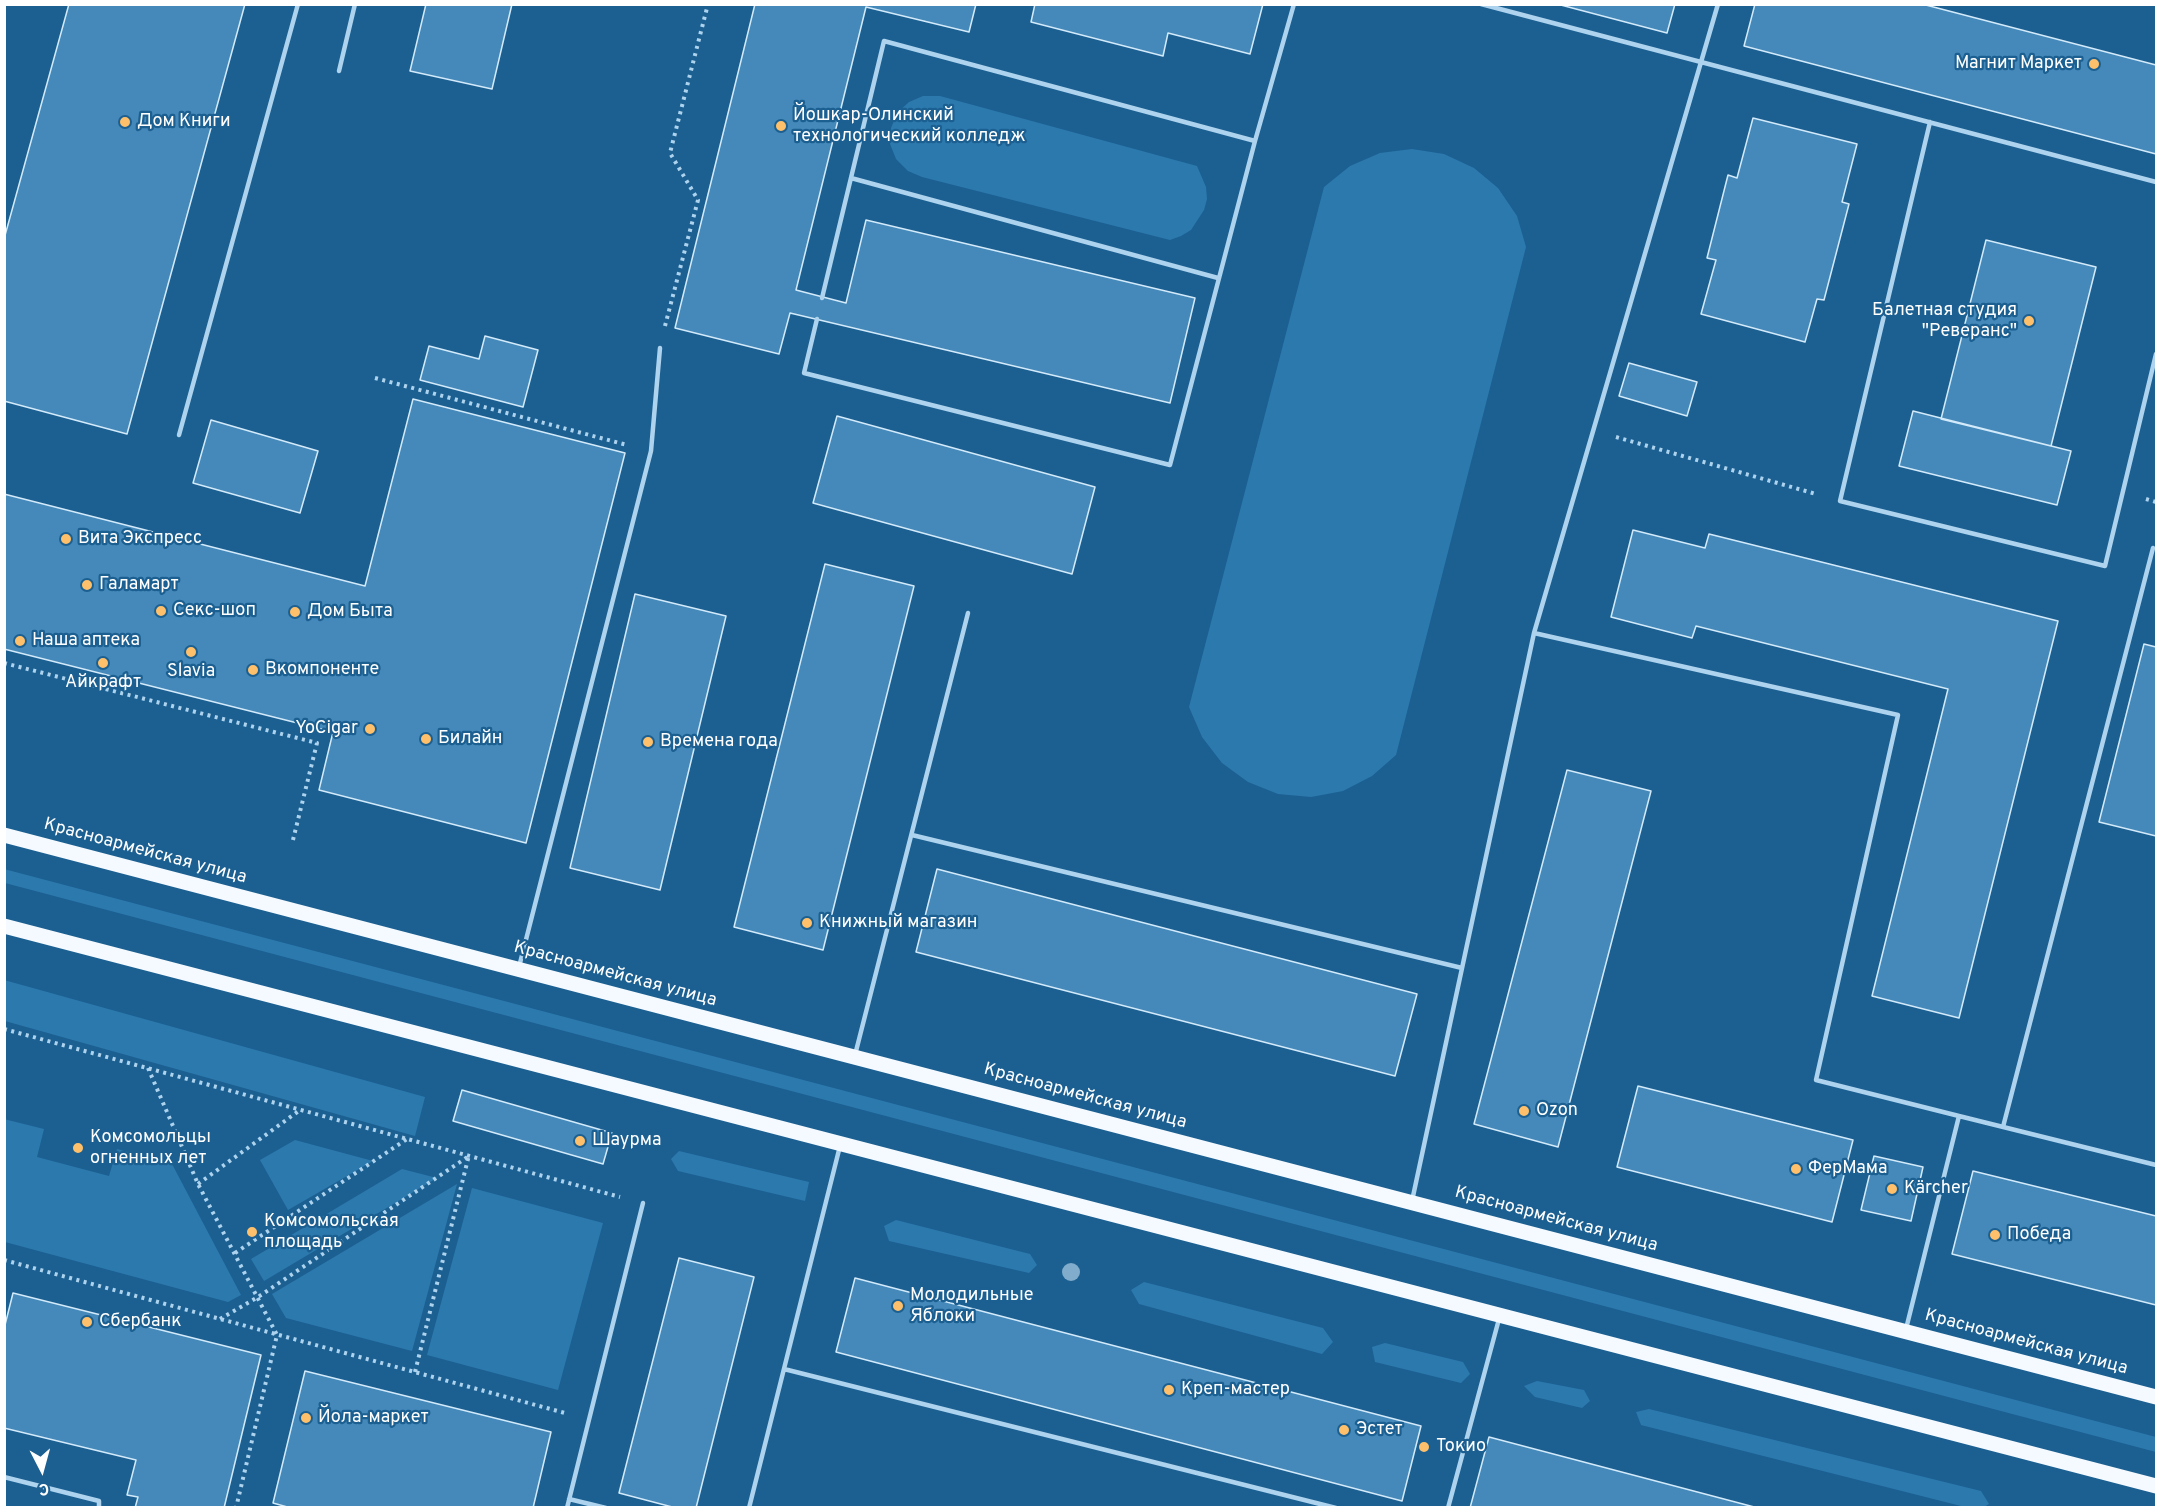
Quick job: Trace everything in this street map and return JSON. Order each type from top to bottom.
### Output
[{"type":"main road","name":"Красноармейская улица","points":[[4,835],[2157,1397]]},
{"type":"main road","points":[[4,926],[2157,1486]]},
{"type":"lane","points":[[179,435],[298,4]]},
{"type":"lane","points":[[339,71],[355,4]]},
{"type":"lane","points":[[817,319],[804,374],[1170,465],[1218,278],[1294,4]]},
{"type":"lane","points":[[1481,4],[2157,182]]},
{"type":"lane","points":[[1412,1202],[1533,633],[1718,4]]},
{"type":"lane","points":[[822,297],[884,41],[1255,141]]},
{"type":"lane","points":[[1930,122],[1840,501],[2105,566],[2157,354]]},
{"type":"lane","points":[[851,178],[1218,278]]},
{"type":"lane","points":[[518,970],[651,451],[660,348]]},
{"type":"lane","points":[[2003,1127],[2153,548]]},
{"type":"lane","points":[[854,1057],[968,613]]},
{"type":"lane","points":[[1533,633],[1898,715],[1816,1080],[2157,1165]]},
{"type":"lane","points":[[912,835],[1462,968]]},
{"type":"lane","points":[[1906,1331],[1959,1116]]},
{"type":"lane","points":[[749,1508],[841,1144]]},
{"type":"lane","points":[[567,1508],[643,1203]]},
{"type":"lane","points":[[1448,1508],[1500,1315]]},
{"type":"lane","points":[[784,1369],[1336,1508]]},
{"type":"lane","points":[[4,1477],[99,1501],[99,1508]]},
{"type":"lane","points":[[569,1499],[606,1508]]},
{"type":"path","points":[[660,348],[698,200],[670,153],[708,4]]},
{"type":"path","points":[[375,378],[651,451]]},
{"type":"path","points":[[1593,430],[1840,501]]},
{"type":"path","points":[[4,663],[317,743],[292,844]]},
{"type":"path","points":[[4,1029],[643,1203]]},
{"type":"path","points":[[148,1068],[198,1184],[277,1335],[236,1508]]},
{"type":"path","points":[[198,1184],[301,1110]]},
{"type":"path","points":[[235,1253],[407,1138]]},
{"type":"path","points":[[220,1319],[258,1297],[469,1155]]},
{"type":"path","points":[[415,1372],[469,1155]]},
{"type":"path","points":[[4,1260],[589,1420]]},
{"type":"shaded area","points":[[923,96],[940,96],[1197,166],[1206,187],[1207,199],[1204,210],[1191,230],[1170,240],[922,177],[908,171],[896,159],[890,144],[891,128],[897,113],[909,102]]},
{"type":"shaded area","points":[[1412,149],[1444,154],[1474,168],[1498,188],[1517,216],[1526,247],[1396,755],[1372,776],[1343,791],[1311,797],[1278,794],[1248,782],[1222,763],[1202,737],[1189,707],[1324,187],[1350,166],[1380,153]]},
{"type":"shaded area","points":[[4,869],[2156,1437],[2156,1452],[5,883]]},
{"type":"shaded area","points":[[4,980],[425,1097],[415,1136],[5,1021]]},
{"type":"shaded area","points":[[4,1119],[44,1129],[37,1157],[109,1176],[117,1149],[172,1164],[241,1295],[228,1302],[5,1242]]},
{"type":"shaded area","points":[[295,1140],[373,1161],[288,1210],[260,1160]]},
{"type":"shaded area","points":[[679,1151],[809,1182],[805,1201],[678,1171],[671,1159]]},
{"type":"shaded area","points":[[402,1169],[437,1178],[264,1281],[251,1259]]},
{"type":"shaded area","points":[[457,1184],[412,1351],[286,1318],[272,1294]]},
{"type":"shaded area","points":[[472,1188],[603,1223],[558,1390],[427,1355]]},
{"type":"shaded area","points":[[896,1220],[1030,1254],[1037,1265],[1029,1273],[889,1241],[884,1226]]},
{"type":"shaded area","points":[[1144,1282],[1323,1328],[1333,1342],[1322,1354],[1139,1304],[1131,1290]]},
{"type":"shaded area","points":[[1385,1343],[1463,1362],[1470,1374],[1461,1383],[1375,1362],[1372,1347]]},
{"type":"shaded area","points":[[1537,1381],[1584,1390],[1590,1401],[1582,1408],[1535,1397],[1524,1386]]},
{"type":"shaded area","points":[[1649,1409],[1981,1491],[1989,1504],[1984,1507],[1965,1507],[1641,1425],[1636,1412]]},
{"type":"building","name":"Дом Книги","points":[[69,4],[245,4],[127,434],[4,401],[4,239]]},
{"type":"building","points":[[426,4],[512,4],[492,89],[410,71]]},
{"type":"building","name":"Йошкар-Олинский технологический колледж","points":[[755,4],[976,4],[969,32],[866,7],[796,290],[846,303],[866,220],[1195,298],[1170,403],[790,313],[779,354],[675,328]]},
{"type":"building","points":[[1035,4],[1263,4],[1250,54],[1168,33],[1163,56],[1031,22]]},
{"type":"building","points":[[1557,4],[1675,4],[1667,33]]},
{"type":"building","points":[[1755,4],[1922,4],[2156,65],[2156,154],[1744,46]]},
{"type":"building","points":[[1753,118],[1857,144],[1842,202],[1849,204],[1824,300],[1817,299],[1805,342],[1701,314],[1716,260],[1707,258],[1728,175],[1737,178]]},
{"type":"building","points":[[1986,240],[2096,267],[2051,446],[1941,419]]},
{"type":"building","points":[[485,336],[538,350],[523,407],[420,380],[429,346],[479,359]]},
{"type":"building","points":[[1629,363],[1697,382],[1687,416],[1619,396]]},
{"type":"building","name":"Дом Быта","points":[[413,399],[625,453],[526,843],[319,790],[333,732],[4,649],[4,494],[365,586]]},
{"type":"building","points":[[1913,411],[2071,451],[2057,505],[1899,466]]},
{"type":"building","points":[[837,416],[1095,487],[1072,574],[813,503]]},
{"type":"building","points":[[211,420],[318,451],[300,513],[193,483]]},
{"type":"building","points":[[1633,530],[1705,548],[1709,534],[2058,621],[1959,1018],[1872,996],[1948,689],[1696,626],[1692,638],[1611,617]]},
{"type":"building","points":[[825,564],[914,586],[823,950],[734,927]]},
{"type":"building","name":"Времена года","points":[[635,594],[726,616],[660,890],[570,868]]},
{"type":"building","points":[[2144,644],[2156,647],[2156,836],[2099,822]]},
{"type":"building","points":[[1567,770],[1651,791],[1558,1147],[1474,1124]]},
{"type":"building","points":[[937,869],[1417,994],[1395,1076],[916,952]]},
{"type":"building","points":[[1638,1086],[1853,1140],[1832,1222],[1617,1167]]},
{"type":"building","points":[[462,1090],[612,1133],[603,1164],[453,1121]]},
{"type":"building","name":"Kärcher","points":[[1874,1156],[1923,1167],[1911,1221],[1861,1210]]},
{"type":"building","points":[[1973,1171],[2156,1216],[2156,1305],[1952,1254]]},
{"type":"building","points":[[679,1258],[754,1277],[696,1508],[676,1508],[619,1493]]},
{"type":"building","points":[[855,1278],[1421,1426],[1402,1501],[836,1352]]},
{"type":"building","points":[[13,1293],[261,1355],[224,1508],[135,1508],[138,1497],[127,1495],[136,1460],[4,1428],[4,1329]]},
{"type":"building","points":[[305,1371],[551,1432],[533,1508],[291,1508],[273,1503]]},
{"type":"building","points":[[1489,1437],[1758,1508],[1470,1508]]},
{"type":"place","name":"Магнит Маркет","points":[[2094,64]]},
{"type":"place","name":"Дом Книги","points":[[125,122]]},
{"type":"place","name":"Йошкар-Олинский технологический колледж","points":[[781,126]]},
{"type":"place","name":"Балетная студия \"Реверанс\"","points":[[2029,321]]},
{"type":"place","name":"Вита Экспресс","points":[[66,539]]},
{"type":"place","name":"Галамарт","points":[[87,585]]},
{"type":"place","name":"Секс-шоп","points":[[161,611]]},
{"type":"place","name":"Дом Быта","points":[[295,612]]},
{"type":"place","name":"Наша аптека","points":[[20,641]]},
{"type":"place","name":"Slavia","points":[[191,652]]},
{"type":"place","name":"Айкрафт","points":[[103,663]]},
{"type":"place","name":"Вкомпоненте","points":[[253,670]]},
{"type":"place","name":"YoCigar","points":[[370,729]]},
{"type":"place","name":"Билайн","points":[[426,739]]},
{"type":"place","name":"Времена года","points":[[648,742]]},
{"type":"place","name":"Книжный магазин","points":[[807,923]]},
{"type":"place","name":"Ozon","points":[[1524,1111]]},
{"type":"place","name":"Шаурма","points":[[580,1141]]},
{"type":"place","name":"Комсомольцы огненных лет","points":[[78,1148]]},
{"type":"place","name":"ФерМама","points":[[1796,1169]]},
{"type":"place","name":"Kärcher","points":[[1892,1189]]},
{"type":"place","name":"Комсомольская площадь","points":[[252,1232]]},
{"type":"place","name":"Победа","points":[[1995,1235]]},
{"type":"place","name":"Молодильные Яблоки","points":[[898,1306]]},
{"type":"place","name":"Сбербанк","points":[[87,1322]]},
{"type":"place","name":"Креп-мастер","points":[[1169,1390]]},
{"type":"place","name":"Йола-маркет","points":[[306,1418]]},
{"type":"place","name":"Эстет","points":[[1344,1430]]},
{"type":"place","name":"Токио","points":[[1424,1447]]}]
